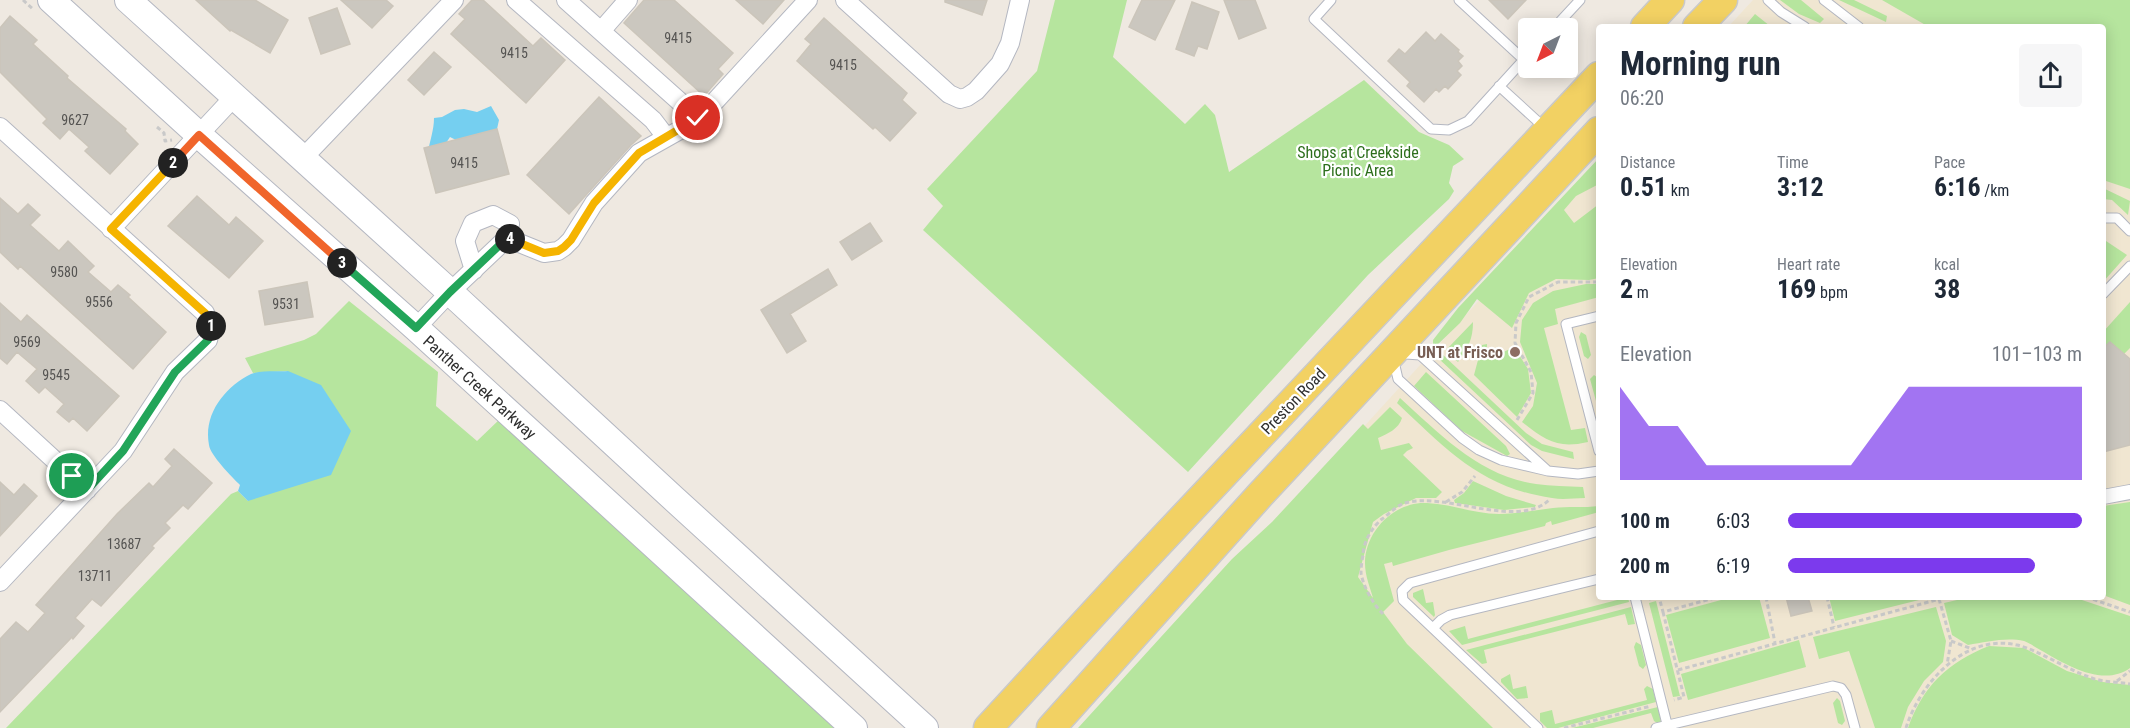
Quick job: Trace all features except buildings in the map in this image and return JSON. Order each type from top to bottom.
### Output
[{"type":"main road","name":"Panther Creek Parkway","points":[[51,0],[416,328],[854,728]]},
{"type":"main road","points":[[128,0],[925,728]]},
{"type":"main road","points":[[1647,24],[1670,0]]},
{"type":"main road","points":[[1700,24],[1723,0]]},
{"type":"main road","name":"Preston Road","points":[[993,722],[1596,79]]},
{"type":"main road","points":[[1051,728],[1260,495],[1596,134]]},
{"type":"main road","points":[[1364,327],[1392,353]]},
{"type":"main road","points":[[970,728],[993,722]]},
{"type":"street","points":[[303,158],[454,0]]},
{"type":"street","points":[[516,0],[653,120],[666,137]]},
{"type":"street","points":[[566,0],[698,118]]},
{"type":"street","points":[[601,31],[628,0]]},
{"type":"street","points":[[507,238],[544,253],[558,251],[564,247],[571,240],[598,197],[639,153],[698,118],[808,0]]},
{"type":"street","points":[[845,0],[949,94],[960,99],[967,98],[976,91],[1006,54],[1020,0]]},
{"type":"street","points":[[111,229],[234,97]]},
{"type":"street","points":[[0,127],[205,313],[211,328],[208,340],[175,372],[123,451],[0,582]]},
{"type":"street","points":[[416,328],[507,238],[510,224],[494,215],[473,223],[465,241],[474,270]]},
{"type":"street","points":[[0,410],[87,490]]},
{"type":"street","points":[[2106,496],[2130,492]]},
{"type":"lane","points":[[1331,0],[1314,19],[1431,129],[1449,130],[1468,121],[1518,66]]},
{"type":"lane","points":[[1459,0],[1518,51]]},
{"type":"lane","points":[[1563,18],[1580,0]]},
{"type":"lane","points":[[1768,0],[1781,12],[1800,24]]},
{"type":"lane","points":[[1824,0],[1855,24]]},
{"type":"lane","points":[[1499,86],[1548,131]]},
{"type":"lane","points":[[2106,218],[2117,218],[2130,231]]},
{"type":"lane","points":[[2106,291],[2130,266]]},
{"type":"lane","points":[[1596,317],[1566,324],[1596,440]]},
{"type":"lane","points":[[1548,471],[1420,356],[1392,353],[1398,379],[1462,438],[1479,450],[1501,460],[1548,471],[1578,474],[1596,471]]},
{"type":"lane","points":[[1538,728],[1403,600],[1402,591],[1410,583],[1596,532]]},
{"type":"lane","points":[[1433,628],[1449,615],[1596,580]]},
{"type":"lane","points":[[1636,600],[1668,726]]},
{"type":"lane","points":[[1656,728],[1833,686],[1841,688],[1846,695],[1856,728]]},
{"type":"path","points":[[1517,420],[1533,393],[1531,372],[1515,343],[1516,323],[1528,297],[1558,282],[1596,282]]},
{"type":"path","points":[[1446,502],[1462,492],[1475,476]]},
{"type":"path","points":[[1383,614],[1375,606],[1361,574],[1363,550],[1375,524],[1403,503],[1439,500],[1461,506],[1513,512],[1541,508],[1549,500]]},
{"type":"path","points":[[1660,600],[1686,703]]},
{"type":"path","points":[[1664,612],[1707,600]]},
{"type":"path","points":[[1767,600],[1775,643]]},
{"type":"path","points":[[1828,600],[1834,627]]},
{"type":"path","points":[[1678,670],[1932,600]]},
{"type":"path","points":[[1940,600],[1951,641],[1946,665]]},
{"type":"path","points":[[2095,600],[2130,612]]},
{"type":"path","points":[[1951,641],[1972,649]]},
{"type":"path","points":[[1905,728],[1910,713],[1925,687],[1946,665],[1972,649],[1999,642],[2019,645],[2091,679],[2130,684]]},
{"type":"path","points":[[2115,682],[2130,671]]},
{"type":"path","points":[[1674,700],[1684,697]]},
{"type":"path","points":[[1563,728],[1656,705]]},
{"type":"shaded area","points":[[1753,0],[1967,0],[1992,24],[1731,24]]},
{"type":"shaded area","name":"UNT at Frisco","points":[[2106,135],[2130,158],[2130,692],[1928,728],[1471,728],[1265,535],[1596,172],[1596,600],[2106,600]]},
{"type":"green space","name":"Shops at Creekside Picnic Area","points":[[1055,0],[1127,0],[1113,57],[1185,124],[1205,104],[1215,115],[1229,172],[1364,80],[1419,132],[1449,145],[1464,159],[1453,166],[1449,183],[1454,191],[1449,199],[1368,275],[1188,472],[923,230],[943,206],[927,189],[1037,71]]},
{"type":"green space","points":[[1780,0],[1801,0],[1824,19],[1820,23],[1799,14]]},
{"type":"green space","points":[[1839,0],[1854,0],[1887,16],[1886,22]]},
{"type":"green space","points":[[1882,0],[2130,0],[2130,189],[2106,181],[2106,24],[1924,24]]},
{"type":"green space","points":[[1755,14],[1768,24],[1747,24]]},
{"type":"green space","points":[[1596,161],[1596,186],[1576,196],[1564,210],[1574,223],[1596,206],[1596,279],[1556,279],[1529,293],[1512,328],[1477,299],[1460,323],[1433,349],[1433,340],[1458,308]]},
{"type":"green space","points":[[2106,189],[2130,201],[2128,215],[2112,200],[2106,199]]},
{"type":"green space","points":[[2106,241],[2127,255],[2106,279]]},
{"type":"green space","points":[[1596,284],[1596,298],[1555,309],[1558,324],[1544,328],[1571,430],[1585,428],[1588,442],[1578,444],[1553,442],[1522,422],[1533,406],[1537,383],[1520,342],[1522,320],[1533,303],[1553,291]]},
{"type":"green space","points":[[349,301],[438,372],[436,406],[477,441],[501,418],[847,728],[6,728],[231,494],[238,491],[248,501],[288,371],[253,373],[245,358],[304,340],[316,334]]},
{"type":"green space","points":[[2130,302],[2130,348],[2124,354],[2110,342],[2106,345],[2106,329]]},
{"type":"green space","points":[[1473,322],[1469,343],[1458,362],[1446,350]]},
{"type":"green space","points":[[1581,332],[1586,335],[1591,355],[1588,359],[1584,356],[1579,337]]},
{"type":"green space","points":[[1487,344],[1487,351],[1495,356],[1514,347],[1528,369],[1531,393],[1517,417],[1474,375],[1482,345]]},
{"type":"green space","points":[[1442,354],[1526,433],[1542,444],[1573,452],[1574,459],[1542,451],[1531,445],[1438,358]]},
{"type":"green space","points":[[1426,372],[1506,446],[1510,454],[1507,456],[1462,431],[1414,386]]},
{"type":"green space","points":[[1594,375],[1596,376],[1596,401],[1590,379]]},
{"type":"green space","points":[[1400,398],[1446,439],[1478,463],[1515,479],[1542,485],[1583,487],[1585,498],[1556,499],[1527,493],[1485,476],[1466,464],[1432,436],[1397,403]]},
{"type":"green space","points":[[1390,407],[1402,418],[1389,433],[1378,438],[1381,450],[1409,443],[1413,448],[1403,455],[1442,492],[1436,498],[1416,498],[1373,522],[1358,577],[1373,598],[1366,572],[1366,551],[1376,529],[1384,520],[1404,507],[1427,503],[1499,514],[1559,507],[1596,506],[1596,513],[1552,525],[1551,521],[1545,526],[1393,566],[1392,562],[1384,564],[1394,601],[1383,612],[1407,644],[1493,728],[1078,728],[1232,559],[1272,522],[1363,424],[1368,429]]},
{"type":"green space","points":[[1473,481],[1506,496],[1536,505],[1535,507],[1504,510],[1455,503],[1454,500],[1464,493]]},
{"type":"green space","points":[[2130,502],[2130,605],[2106,596],[2106,506]]},
{"type":"green space","points":[[1423,589],[1426,603],[1433,602],[1434,617],[1413,597],[1413,593]]},
{"type":"green space","points":[[1617,600],[1629,600],[1629,602],[1462,645],[1449,631],[1465,626],[1468,639]]},
{"type":"green space","points":[[1721,600],[1760,600],[1770,638],[1679,663],[1666,615]]},
{"type":"green space","points":[[1830,600],[1919,600],[1835,621]]},
{"type":"green space","points":[[1957,600],[2082,600],[2130,616],[2130,668],[2120,673],[2098,675],[2075,668],[2026,642],[2017,640],[1996,640],[1968,645],[1952,635],[1944,603]]},
{"type":"green space","points":[[1656,601],[1680,696],[1673,697],[1649,603]]},
{"type":"green space","points":[[1631,607],[1635,624],[1628,625],[1625,614],[1484,650],[1487,663],[1482,664],[1466,650]]},
{"type":"green space","points":[[1936,607],[1946,641],[1943,662],[1924,681],[1908,707],[1901,728],[1875,728],[1849,651],[1819,659],[1813,637]]},
{"type":"green space","points":[[1799,640],[1806,667],[1688,700],[1681,674]]},
{"type":"green space","points":[[1636,642],[1641,645],[1646,665],[1643,669],[1639,666],[1634,647]]},
{"type":"green space","points":[[1989,646],[2024,648],[2067,671],[2103,682],[2130,685],[2130,728],[1908,728],[1921,700],[1939,677],[1961,660]]},
{"type":"green space","points":[[1510,674],[1513,689],[1526,686],[1528,698],[1517,699],[1501,682],[1501,679]]},
{"type":"green space","points":[[1647,686],[1653,689],[1656,702],[1558,728],[1547,728],[1540,721],[1540,713],[1552,710],[1555,724],[1647,700],[1644,689]]},
{"type":"green space","points":[[1837,698],[1840,701],[1845,721],[1842,725],[1838,723],[1833,703]]},
{"type":"green space","points":[[1658,707],[1661,722],[1659,724],[1654,721],[1651,713],[1593,728],[1572,728]]},
{"type":"water","points":[[491,106],[499,120],[497,129],[483,133],[474,142],[462,143],[450,137],[442,149],[428,152],[434,118],[442,117],[455,110],[464,109],[477,112]]},
{"type":"water","points":[[288,371],[321,385],[351,431],[331,475],[248,501],[238,491],[240,485],[210,449],[209,423],[218,403],[241,380],[255,373]]},
{"type":"place","name":"UNT at Frisco","points":[[1515,352]]},
{"type":"route","points":[[72,476],[87,490],[123,451],[175,372],[203,346],[211,335],[210,322],[205,313],[111,229],[199,135],[416,328],[507,238],[544,253],[558,251],[564,247],[571,240],[598,197],[639,153],[698,118]]}]
